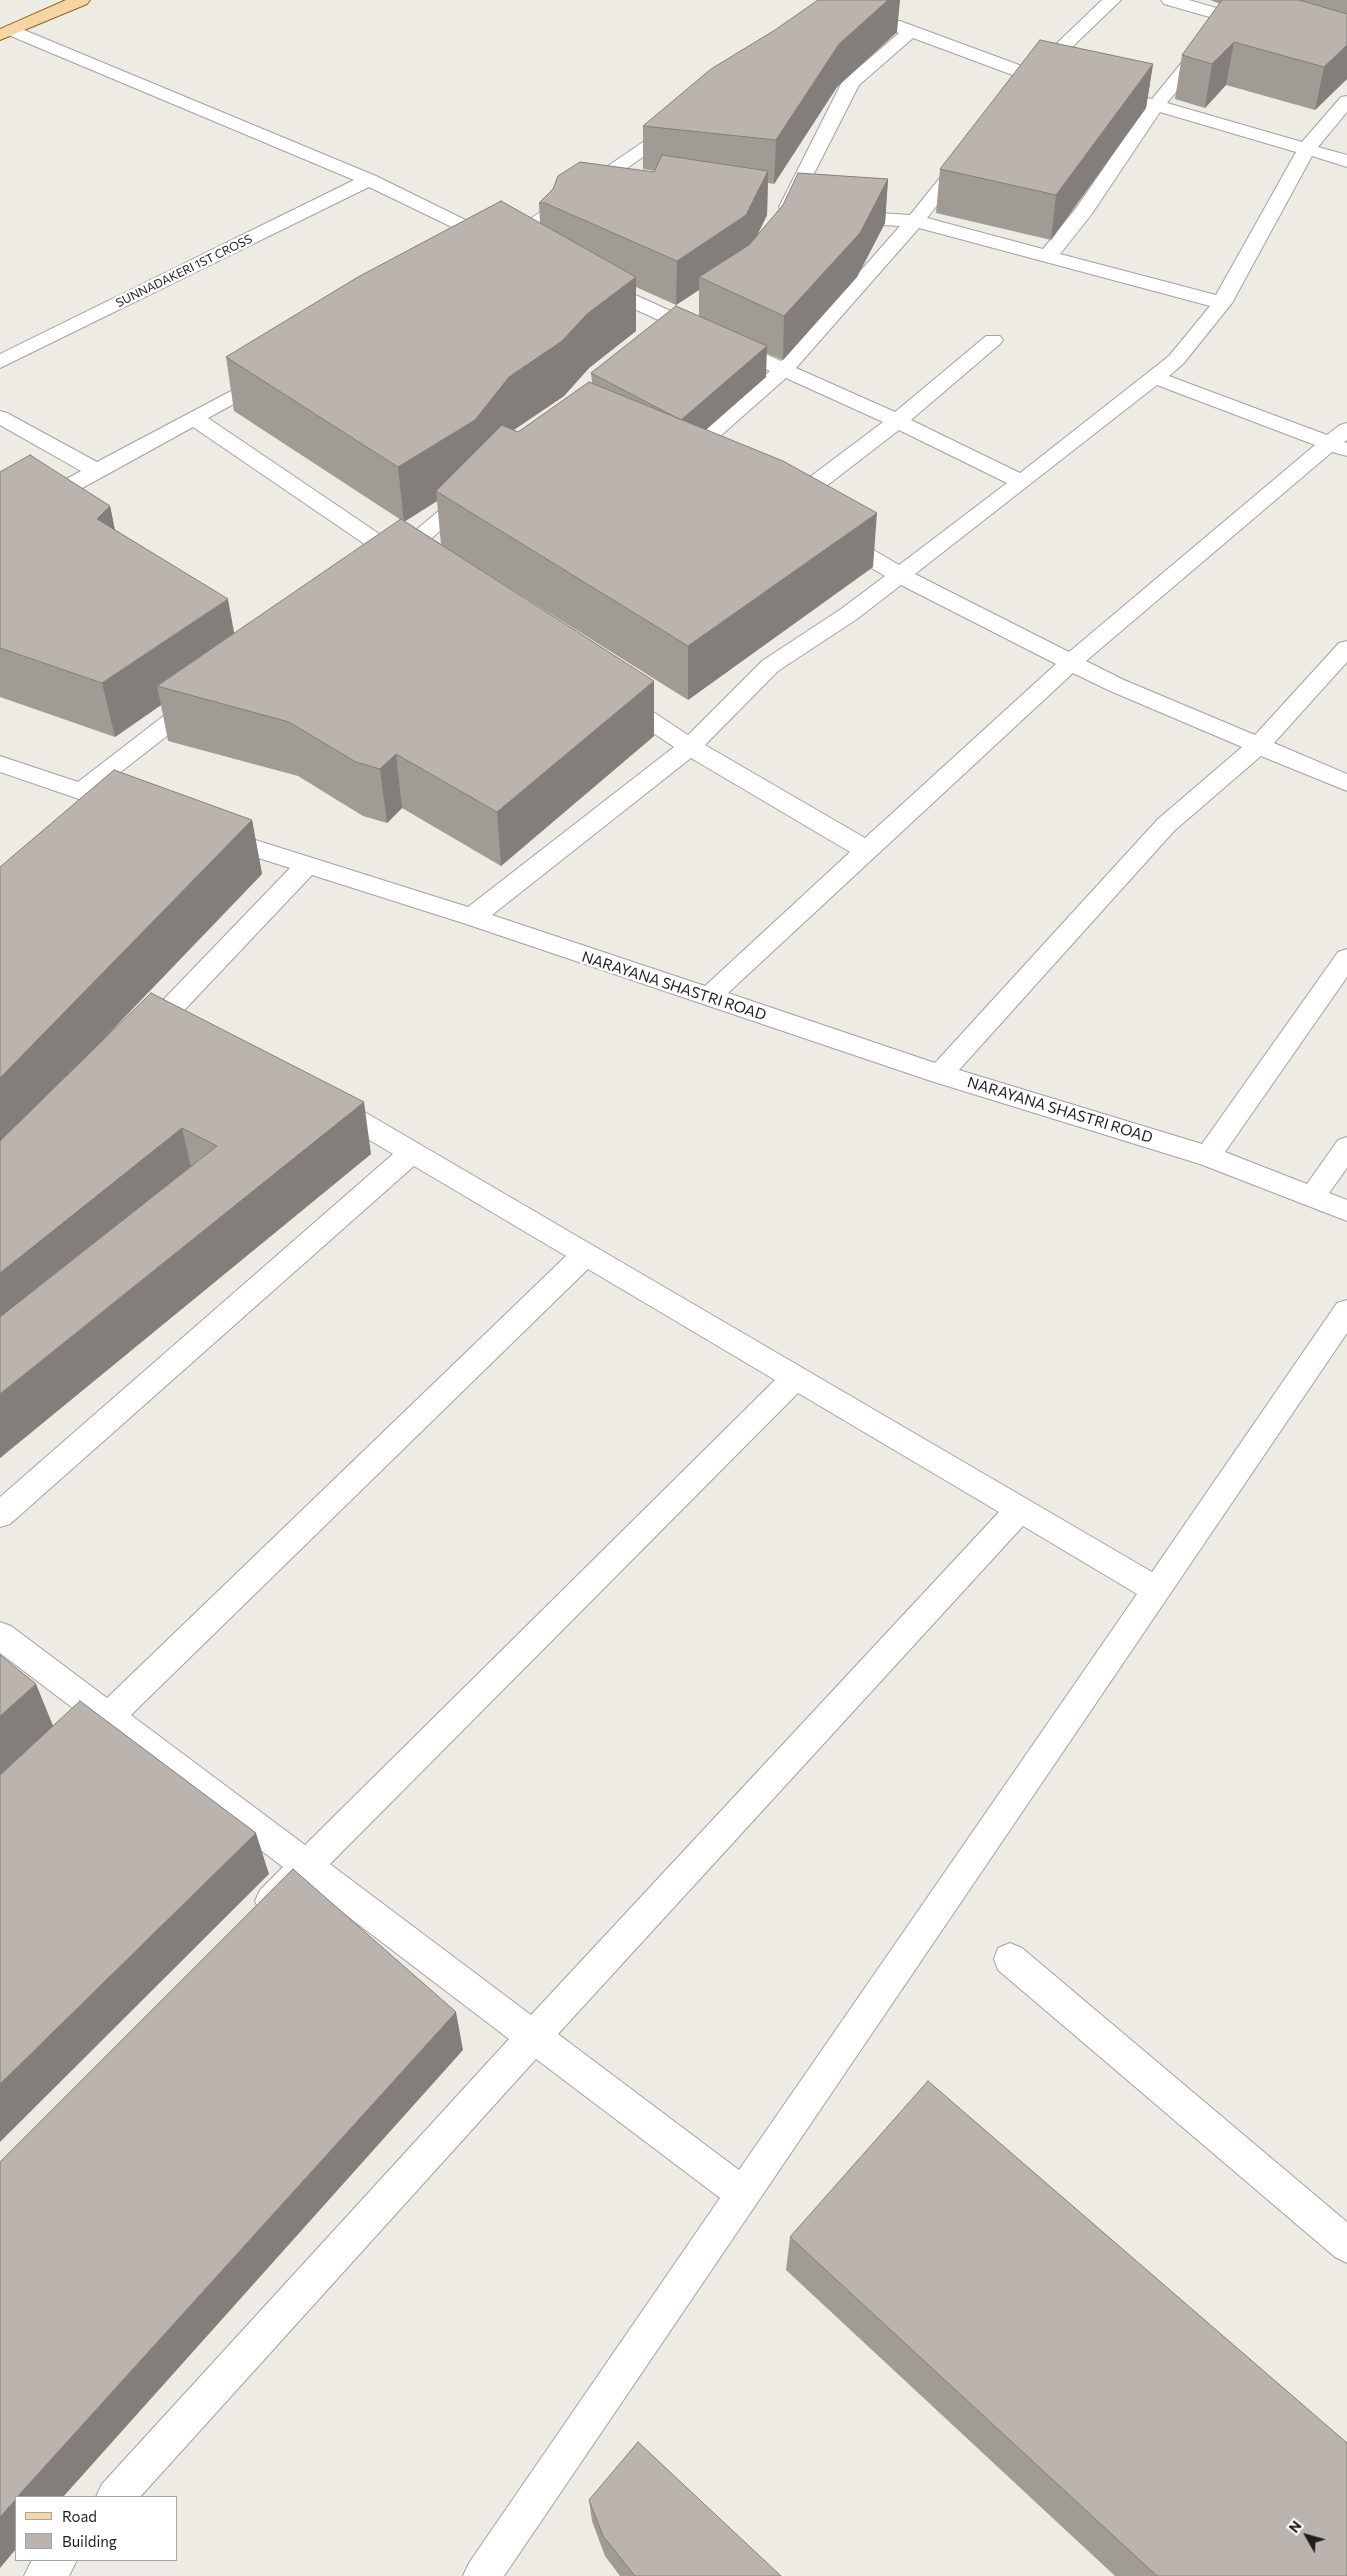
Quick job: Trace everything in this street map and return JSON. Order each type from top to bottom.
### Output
[{"type":"main road","points":[[6,33],[80,0]]},
{"type":"street","points":[[1020,92],[1032,76],[1112,0]]},
{"type":"street","points":[[1170,0],[1263,27]]},
{"type":"street","points":[[1048,256],[1084,210],[1156,105],[1229,17]]},
{"type":"street","points":[[877,19],[1032,76],[1067,84]]},
{"type":"street","points":[[786,215],[851,82],[911,31]]},
{"type":"street","points":[[6,33],[369,180],[522,253]]},
{"type":"street","points":[[1093,91],[1156,105],[1347,161]]},
{"type":"street","points":[[472,917],[690,746],[770,666],[849,614],[1022,482],[1176,360],[1222,303],[1307,148],[1347,101]]},
{"type":"street","points":[[486,254],[504,245],[692,116]]},
{"type":"street","points":[[678,463],[784,369],[915,221],[970,152]]},
{"type":"street","points":[[604,176],[633,182]]},
{"type":"street","name":"SUNNADAKERI 1ST CROSS","points":[[0,362],[369,180]]},
{"type":"street","points":[[831,216],[915,221],[1222,303]]},
{"type":"street","points":[[585,280],[685,323],[897,421],[1022,482]]},
{"type":"street","points":[[994,340],[897,421],[774,504],[815,525],[899,575],[1116,686],[1258,744],[1347,783]]},
{"type":"street","points":[[0,524],[280,370]]},
{"type":"street","points":[[1154,377],[1339,448]]},
{"type":"street","points":[[0,417],[97,470]]},
{"type":"street","points":[[194,418],[390,562],[423,573]]},
{"type":"street","points":[[708,997],[1071,662],[1339,448],[1347,429]]},
{"type":"street","points":[[390,562],[479,488]]},
{"type":"street","points":[[940,1074],[1166,825],[1258,744],[1347,648]]},
{"type":"street","points":[[81,791],[213,688]]},
{"type":"street","points":[[607,692],[690,746],[866,850]]},
{"type":"street","points":[[0,764],[137,810],[105,826]]},
{"type":"street","name":"NARAYANA SHASTRI ROAD","points":[[203,832],[472,917],[940,1074],[1208,1156],[1347,1211]]},
{"type":"street","points":[[130,1051],[307,866]]},
{"type":"street","points":[[1208,1156],[1347,958]]},
{"type":"street","points":[[164,1016],[189,1029]]},
{"type":"street","points":[[315,1094],[1157,1590]]},
{"type":"street","points":[[1312,1197],[1347,1147]]},
{"type":"street","points":[[0,1515],[412,1152]]},
{"type":"street","points":[[73,1750],[110,1717],[586,1254]]},
{"type":"street","points":[[482,2576],[1347,1311]]},
{"type":"street","points":[[250,1922],[795,1378]]},
{"type":"street","points":[[116,2496],[533,2037],[1019,1510]]},
{"type":"street","points":[[0,1634],[305,1866],[744,2195]]},
{"type":"street","points":[[1010,1959],[1347,2245]]},
{"type":"street","points":[[43,2576],[57,2561]]},
{"type":"building","points":[[818,0],[888,0],[839,44],[776,140],[643,126],[711,69],[775,30]]},
{"type":"building","points":[[1222,0],[1299,0],[1347,14],[1347,45],[1324,67],[1234,42],[1212,64],[1182,55]]},
{"type":"building","points":[[1040,40],[1153,64],[1056,195],[940,169]]},
{"type":"building","points":[[662,155],[768,171],[746,215],[677,261],[545,203],[539,203],[553,189],[558,176],[580,162],[654,172]]},
{"type":"building","points":[[798,173],[888,179],[860,233],[784,316],[699,277],[749,245],[783,205]]},
{"type":"building","points":[[501,201],[636,277],[587,314],[562,341],[509,377],[475,420],[398,467],[226,357],[358,277]]},
{"type":"building","points":[[676,306],[767,346],[681,420],[591,373]]},
{"type":"building","points":[[589,382],[783,461],[877,513],[688,646],[436,491],[502,425],[518,432]]},
{"type":"building","points":[[30,455],[110,506],[97,519],[228,599],[102,683],[0,648],[0,472]]},
{"type":"building","points":[[401,519],[654,681],[497,812],[396,754],[380,769],[356,762],[289,722],[157,686]]},
{"type":"building","points":[[114,770],[252,820],[0,1078],[0,867]]},
{"type":"building","points":[[151,993],[364,1102],[0,1394],[0,1317],[217,1146],[182,1128],[0,1273],[0,1141]]},
{"type":"building","points":[[0,1655],[36,1684],[0,1716]]},
{"type":"building","points":[[80,1701],[256,1833],[0,2084],[0,1775]]},
{"type":"building","points":[[293,1869],[456,2012],[18,2496],[15,2496],[15,2500],[0,2517],[0,2162]]},
{"type":"building","points":[[928,2081],[1347,2443],[1347,2576],[1157,2576],[790,2237]]},
{"type":"building","points":[[638,2442],[781,2576],[635,2576],[603,2536],[589,2500]]}]
